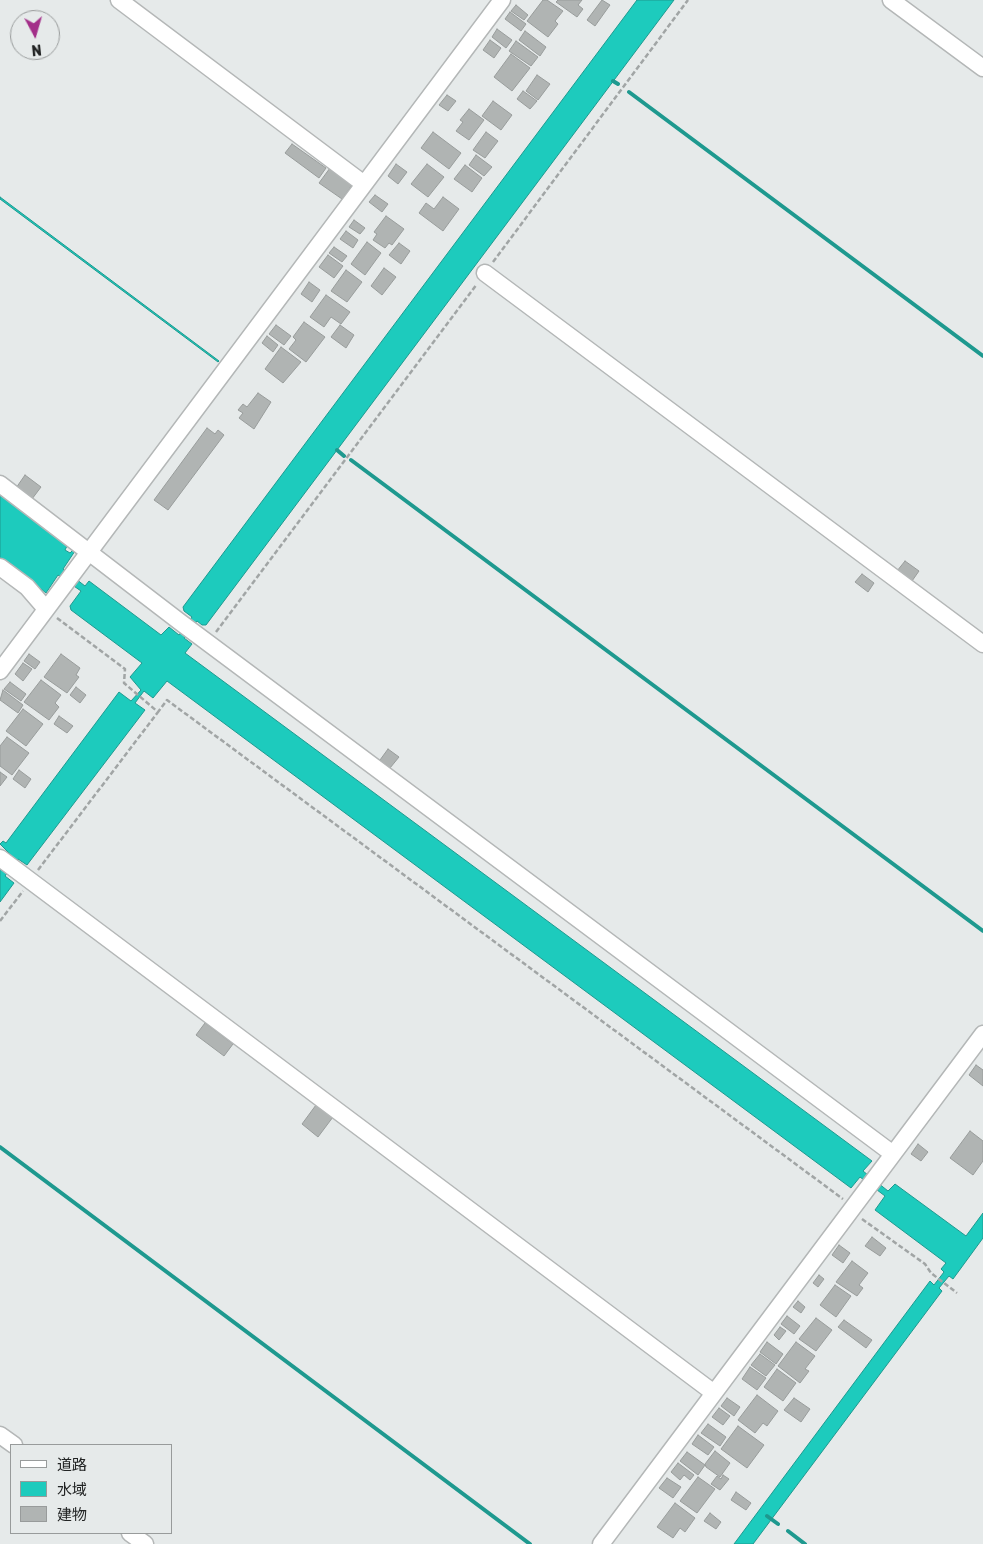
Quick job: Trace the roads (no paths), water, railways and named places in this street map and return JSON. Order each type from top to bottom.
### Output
[{"type":"street","points":[[119,0],[364,184]]},
{"type":"street","points":[[0,670],[502,0]]},
{"type":"street","points":[[892,0],[983,68]]},
{"type":"street","points":[[485,273],[983,644]]},
{"type":"street","points":[[0,484],[90,551],[180,622],[893,1154]]},
{"type":"street","points":[[0,566],[28,587],[46,609]]},
{"type":"street","points":[[6,863],[714,1393]]},
{"type":"street","points":[[601,1544],[983,1034]]},
{"type":"street","points":[[0,1435],[13,1444]]},
{"type":"street","points":[[131,1534],[146,1544]]},
{"type":"water","points":[[637,0],[674,0],[206,625],[202,625],[197,621],[184,638],[192,644],[185,653],[872,1161],[863,1171],[888,1191],[895,1184],[966,1236],[983,1213],[983,1238],[953,1279],[949,1276],[939,1288],[942,1291],[753,1544],[734,1544],[930,1281],[934,1285],[944,1272],[941,1269],[946,1263],[875,1210],[885,1196],[860,1177],[851,1188],[167,681],[153,698],[144,691],[135,703],[145,710],[27,865],[18,859],[5,876],[14,883],[0,902],[0,870],[11,855],[0,844],[3,841],[6,843],[119,692],[131,701],[141,690],[130,677],[142,663],[71,610],[70,606],[81,591],[58,575],[46,593],[41,589],[38,591],[0,560],[0,495],[68,544],[65,550],[70,553],[73,550],[75,551],[63,569],[85,586],[89,581],[161,635],[169,627],[179,635],[192,617],[184,611],[183,607]]},
{"type":"water","points":[[0,197],[219,361],[0,199]]},
{"type":"waterway","points":[[613,81],[618,84]]},
{"type":"waterway","points":[[629,92],[983,356]]},
{"type":"waterway","points":[[337,450],[344,456]]},
{"type":"waterway","points":[[351,460],[983,931]]},
{"type":"waterway","points":[[0,1147],[530,1544]]},
{"type":"waterway","points":[[767,1516],[778,1524]]},
{"type":"waterway","points":[[788,1531],[805,1544]]}]
